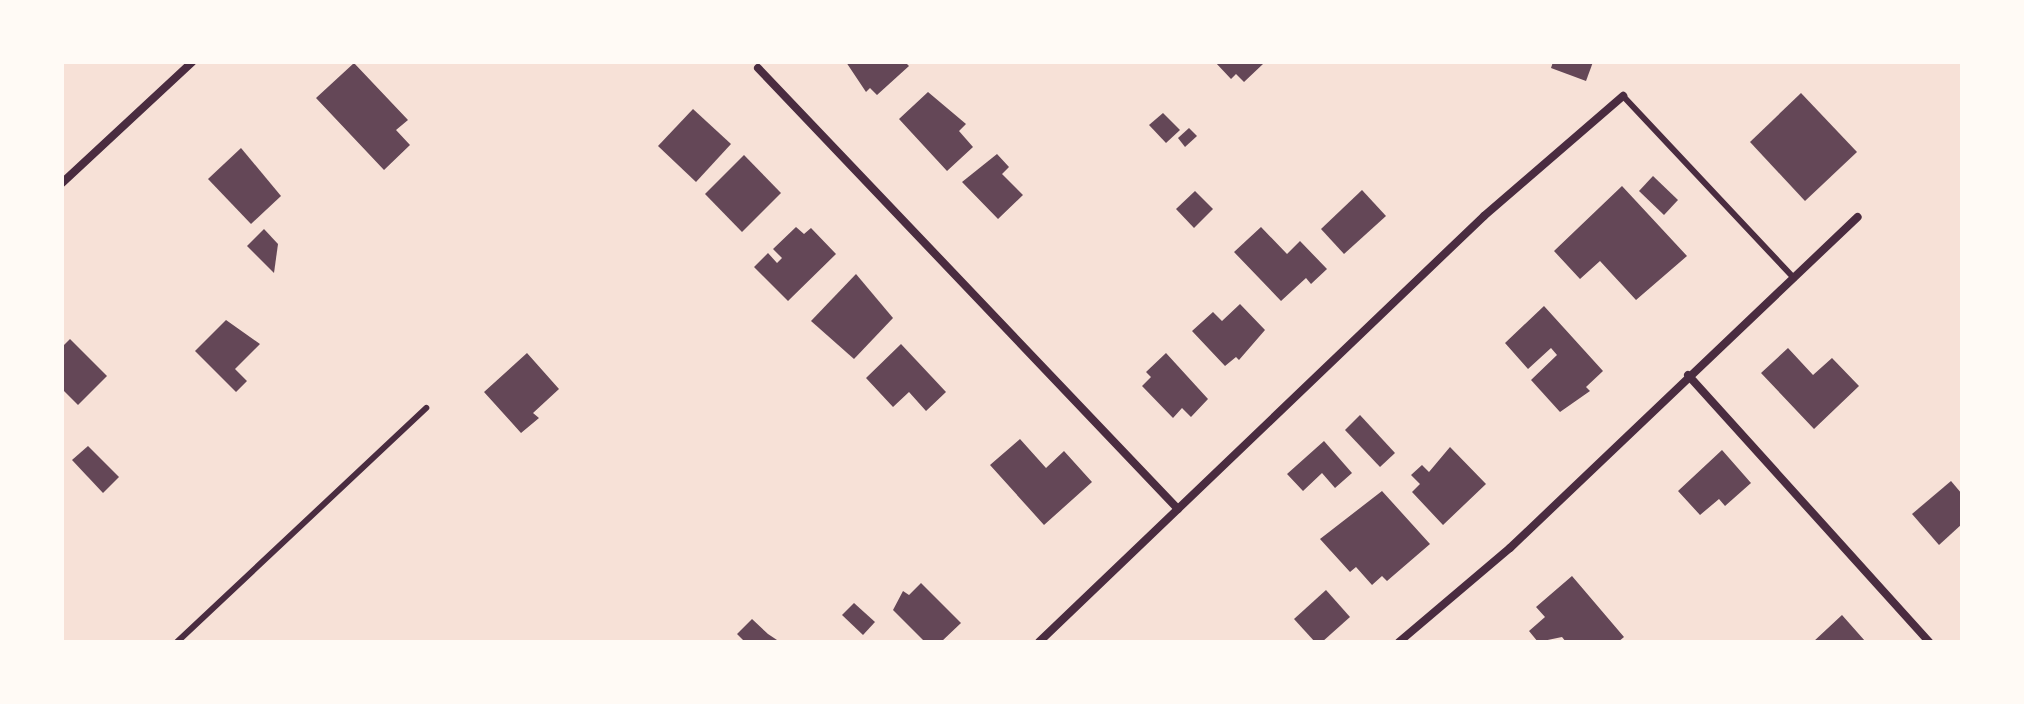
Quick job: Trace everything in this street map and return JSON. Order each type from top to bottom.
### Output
[{"type":"street","points":[[62,183],[192,62]]},
{"type":"street","points":[[758,68],[1178,509]]},
{"type":"street","points":[[1039,642],[1484,216],[1623,96]]},
{"type":"street","points":[[1399,642],[1510,548],[1688,375],[1858,217]]},
{"type":"street","points":[[1688,375],[1929,642]]},
{"type":"lane","points":[[1623,96],[1794,278]]},
{"type":"lane","points":[[177,642],[426,408]]},
{"type":"building","points":[[846,62],[905,62],[909,66],[877,95],[870,88],[866,92]]},
{"type":"building","points":[[1215,62],[1263,64],[1244,82],[1236,74],[1231,79]]},
{"type":"building","points":[[1553,62],[1593,62],[1586,81],[1551,68]]},
{"type":"building","points":[[354,63],[408,120],[396,130],[410,145],[384,170],[316,98]]},
{"type":"building","points":[[928,92],[966,124],[959,131],[973,147],[947,171],[899,119]]},
{"type":"building","points":[[1801,93],[1857,152],[1805,201],[1750,142]]},
{"type":"building","points":[[693,109],[731,144],[696,182],[658,146]]},
{"type":"building","points":[[1163,113],[1180,130],[1166,143],[1149,125]]},
{"type":"building","points":[[1189,128],[1197,136],[1185,147],[1178,138]]},
{"type":"building","points":[[241,148],[281,196],[251,224],[208,179]]},
{"type":"building","points":[[997,154],[1009,167],[1002,174],[1023,195],[998,219],[962,182]]},
{"type":"building","points":[[744,155],[781,193],[742,232],[705,194]]},
{"type":"building","points":[[1653,176],[1678,200],[1664,215],[1639,191]]},
{"type":"building","points":[[1622,186],[1687,256],[1636,300],[1600,261],[1580,279],[1554,251]]},
{"type":"building","points":[[1362,190],[1386,216],[1344,254],[1321,229]]},
{"type":"building","points":[[1195,191],[1213,209],[1194,228],[1176,209]]},
{"type":"building","points":[[796,227],[804,234],[811,228],[836,254],[788,301],[754,267],[768,253],[777,263],[782,258],[773,249]]},
{"type":"building","points":[[1261,227],[1287,254],[1300,241],[1327,269],[1311,284],[1306,278],[1281,301],[1234,252]]},
{"type":"building","points":[[264,229],[278,244],[274,273],[247,246]]},
{"type":"building","points":[[856,274],[893,318],[854,359],[811,321]]},
{"type":"building","points":[[1240,304],[1265,330],[1239,360],[1236,357],[1225,366],[1192,331],[1213,312],[1222,321]]},
{"type":"building","points":[[1544,306],[1603,371],[1586,387],[1590,391],[1560,412],[1531,380],[1557,355],[1551,348],[1528,369],[1505,343]]},
{"type":"building","points":[[226,320],[260,344],[235,369],[247,381],[236,392],[195,351]]},
{"type":"building","points":[[70,339],[107,376],[78,405],[62,389],[62,347]]},
{"type":"building","points":[[901,344],[946,392],[926,411],[909,392],[893,407],[866,378]]},
{"type":"building","points":[[1788,348],[1813,375],[1832,358],[1859,386],[1814,429],[1761,373]]},
{"type":"building","points":[[527,353],[559,389],[533,413],[539,418],[521,433],[484,392]]},
{"type":"building","points":[[1166,353],[1208,399],[1191,417],[1182,408],[1173,418],[1142,386],[1151,377],[1146,372]]},
{"type":"building","points":[[1360,415],[1395,453],[1380,467],[1345,430]]},
{"type":"building","points":[[1020,439],[1046,468],[1064,451],[1092,482],[1044,525],[990,465]]},
{"type":"building","points":[[1324,441],[1352,473],[1335,488],[1322,473],[1303,491],[1287,474]]},
{"type":"building","points":[[88,446],[119,477],[103,493],[72,460]]},
{"type":"building","points":[[1450,447],[1486,484],[1443,525],[1412,492],[1420,484],[1411,475],[1422,465],[1429,472]]},
{"type":"building","points":[[1722,450],[1751,483],[1725,506],[1719,499],[1700,515],[1678,491]]},
{"type":"building","points":[[1951,481],[1962,494],[1962,524],[1939,545],[1912,514]]},
{"type":"building","points":[[1382,491],[1430,544],[1387,581],[1382,576],[1372,585],[1356,567],[1350,572],[1320,539]]},
{"type":"building","points":[[1572,576],[1624,637],[1618,642],[1566,642],[1562,637],[1538,642],[1529,631],[1545,617],[1536,607]]},
{"type":"building","points":[[921,583],[961,623],[941,642],[925,642],[893,610],[903,591],[909,595]]},
{"type":"building","points":[[1326,590],[1350,617],[1322,642],[1315,642],[1294,619]]},
{"type":"building","points":[[854,603],[875,622],[863,635],[842,615]]},
{"type":"building","points":[[1842,615],[1865,641],[1871,642],[1813,642]]},
{"type":"building","points":[[752,619],[780,642],[745,642],[737,634]]}]
